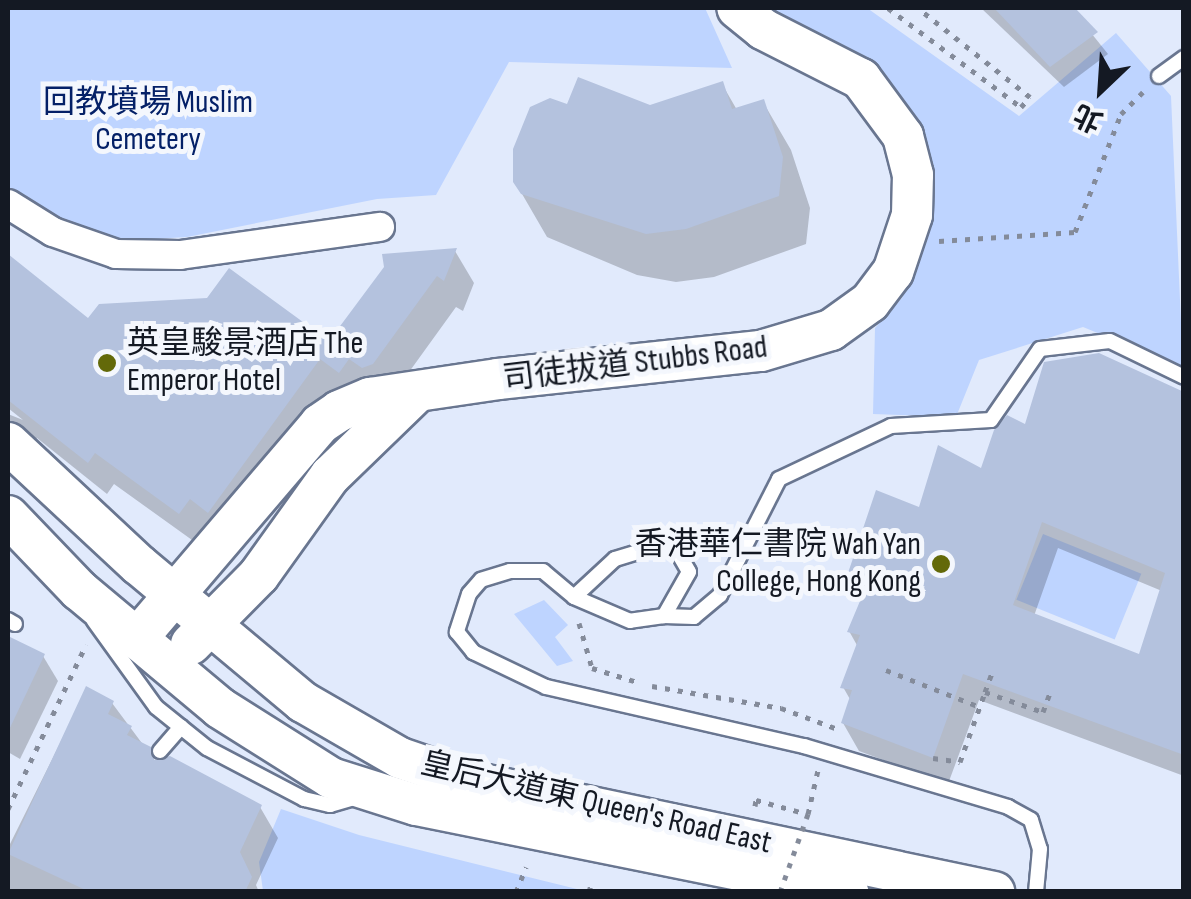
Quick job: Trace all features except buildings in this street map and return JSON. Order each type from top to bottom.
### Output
[{"type":"main road","name":"司徒拔道 Stubbs Road","points":[[140,635],[320,424],[370,398],[788,345],[844,323],[881,290],[902,254],[914,196],[895,120],[846,68],[764,29],[737,8]]},
{"type":"main road","points":[[171,664],[259,575],[330,476],[414,395]]},
{"type":"main road","name":"皇后大道東 Queen's Road East","points":[[8,443],[208,625],[303,702],[360,738],[432,771],[994,892]]},
{"type":"main road","name":"皇后大道東 Queen's Road East","points":[[8,516],[80,590],[270,742],[369,794],[848,892]]},
{"type":"street","points":[[8,204],[54,232],[116,254],[180,255],[380,227]]},
{"type":"lane","points":[[1159,76],[1184,58]]},
{"type":"lane","points":[[1036,892],[1040,848],[1032,820],[1008,807],[823,752],[546,687],[473,652],[458,632],[469,594],[481,580],[510,571],[544,571],[574,597],[630,621],[694,617],[720,595],[780,479],[891,426],[991,420],[1040,349],[1110,342],[1184,376]]},
{"type":"lane","points":[[574,597],[615,559],[652,548],[677,552],[689,572],[664,616]]},
{"type":"lane","points":[[80,590],[120,660],[181,727],[270,786],[304,799],[330,805],[369,794]]},
{"type":"lane","points":[[160,751],[181,727]]},
{"type":"path","points":[[888,8],[1022,107],[1030,98],[918,8]]},
{"type":"path","points":[[928,240],[963,244],[1075,232],[1122,114],[1159,76]]},
{"type":"path","points":[[574,597],[592,668],[644,684],[781,708],[857,736]]},
{"type":"path","points":[[8,809],[80,652]]},
{"type":"path","points":[[886,670],[980,707]]},
{"type":"path","points":[[933,758],[960,762],[993,670]]},
{"type":"path","points":[[985,692],[1043,712],[1050,693]]},
{"type":"path","points":[[780,892],[808,814],[823,752]]},
{"type":"path","points":[[756,800],[808,814]]},
{"type":"path","points":[[516,892],[526,867]]},
{"type":"path","points":[[589,892],[592,880]]},
{"type":"green space","name":"回教墳場 Muslim Cemetery","points":[[8,8],[705,8],[732,68],[509,62],[436,195],[377,199],[187,237],[119,241],[58,223],[8,188]]},
{"type":"green space","points":[[770,8],[867,8],[1019,116],[1116,33],[1171,96],[1183,368],[1083,327],[979,360],[956,417],[873,414],[875,328],[902,298],[927,237],[930,179],[880,73]]},
{"type":"green space","points":[[1043,534],[1141,574],[1115,640],[1016,600]]},
{"type":"green space","points":[[544,600],[568,625],[555,637],[573,661],[557,666],[514,614]]},
{"type":"green space","points":[[281,809],[359,835],[581,890],[263,891],[259,862]]},
{"type":"place","name":"英皇駿景酒店 The Emperor Hotel","points":[[107,363]]},
{"type":"place","name":"香港華仁書院 Wah Yan College, Hong Kong","points":[[941,564]]}]
